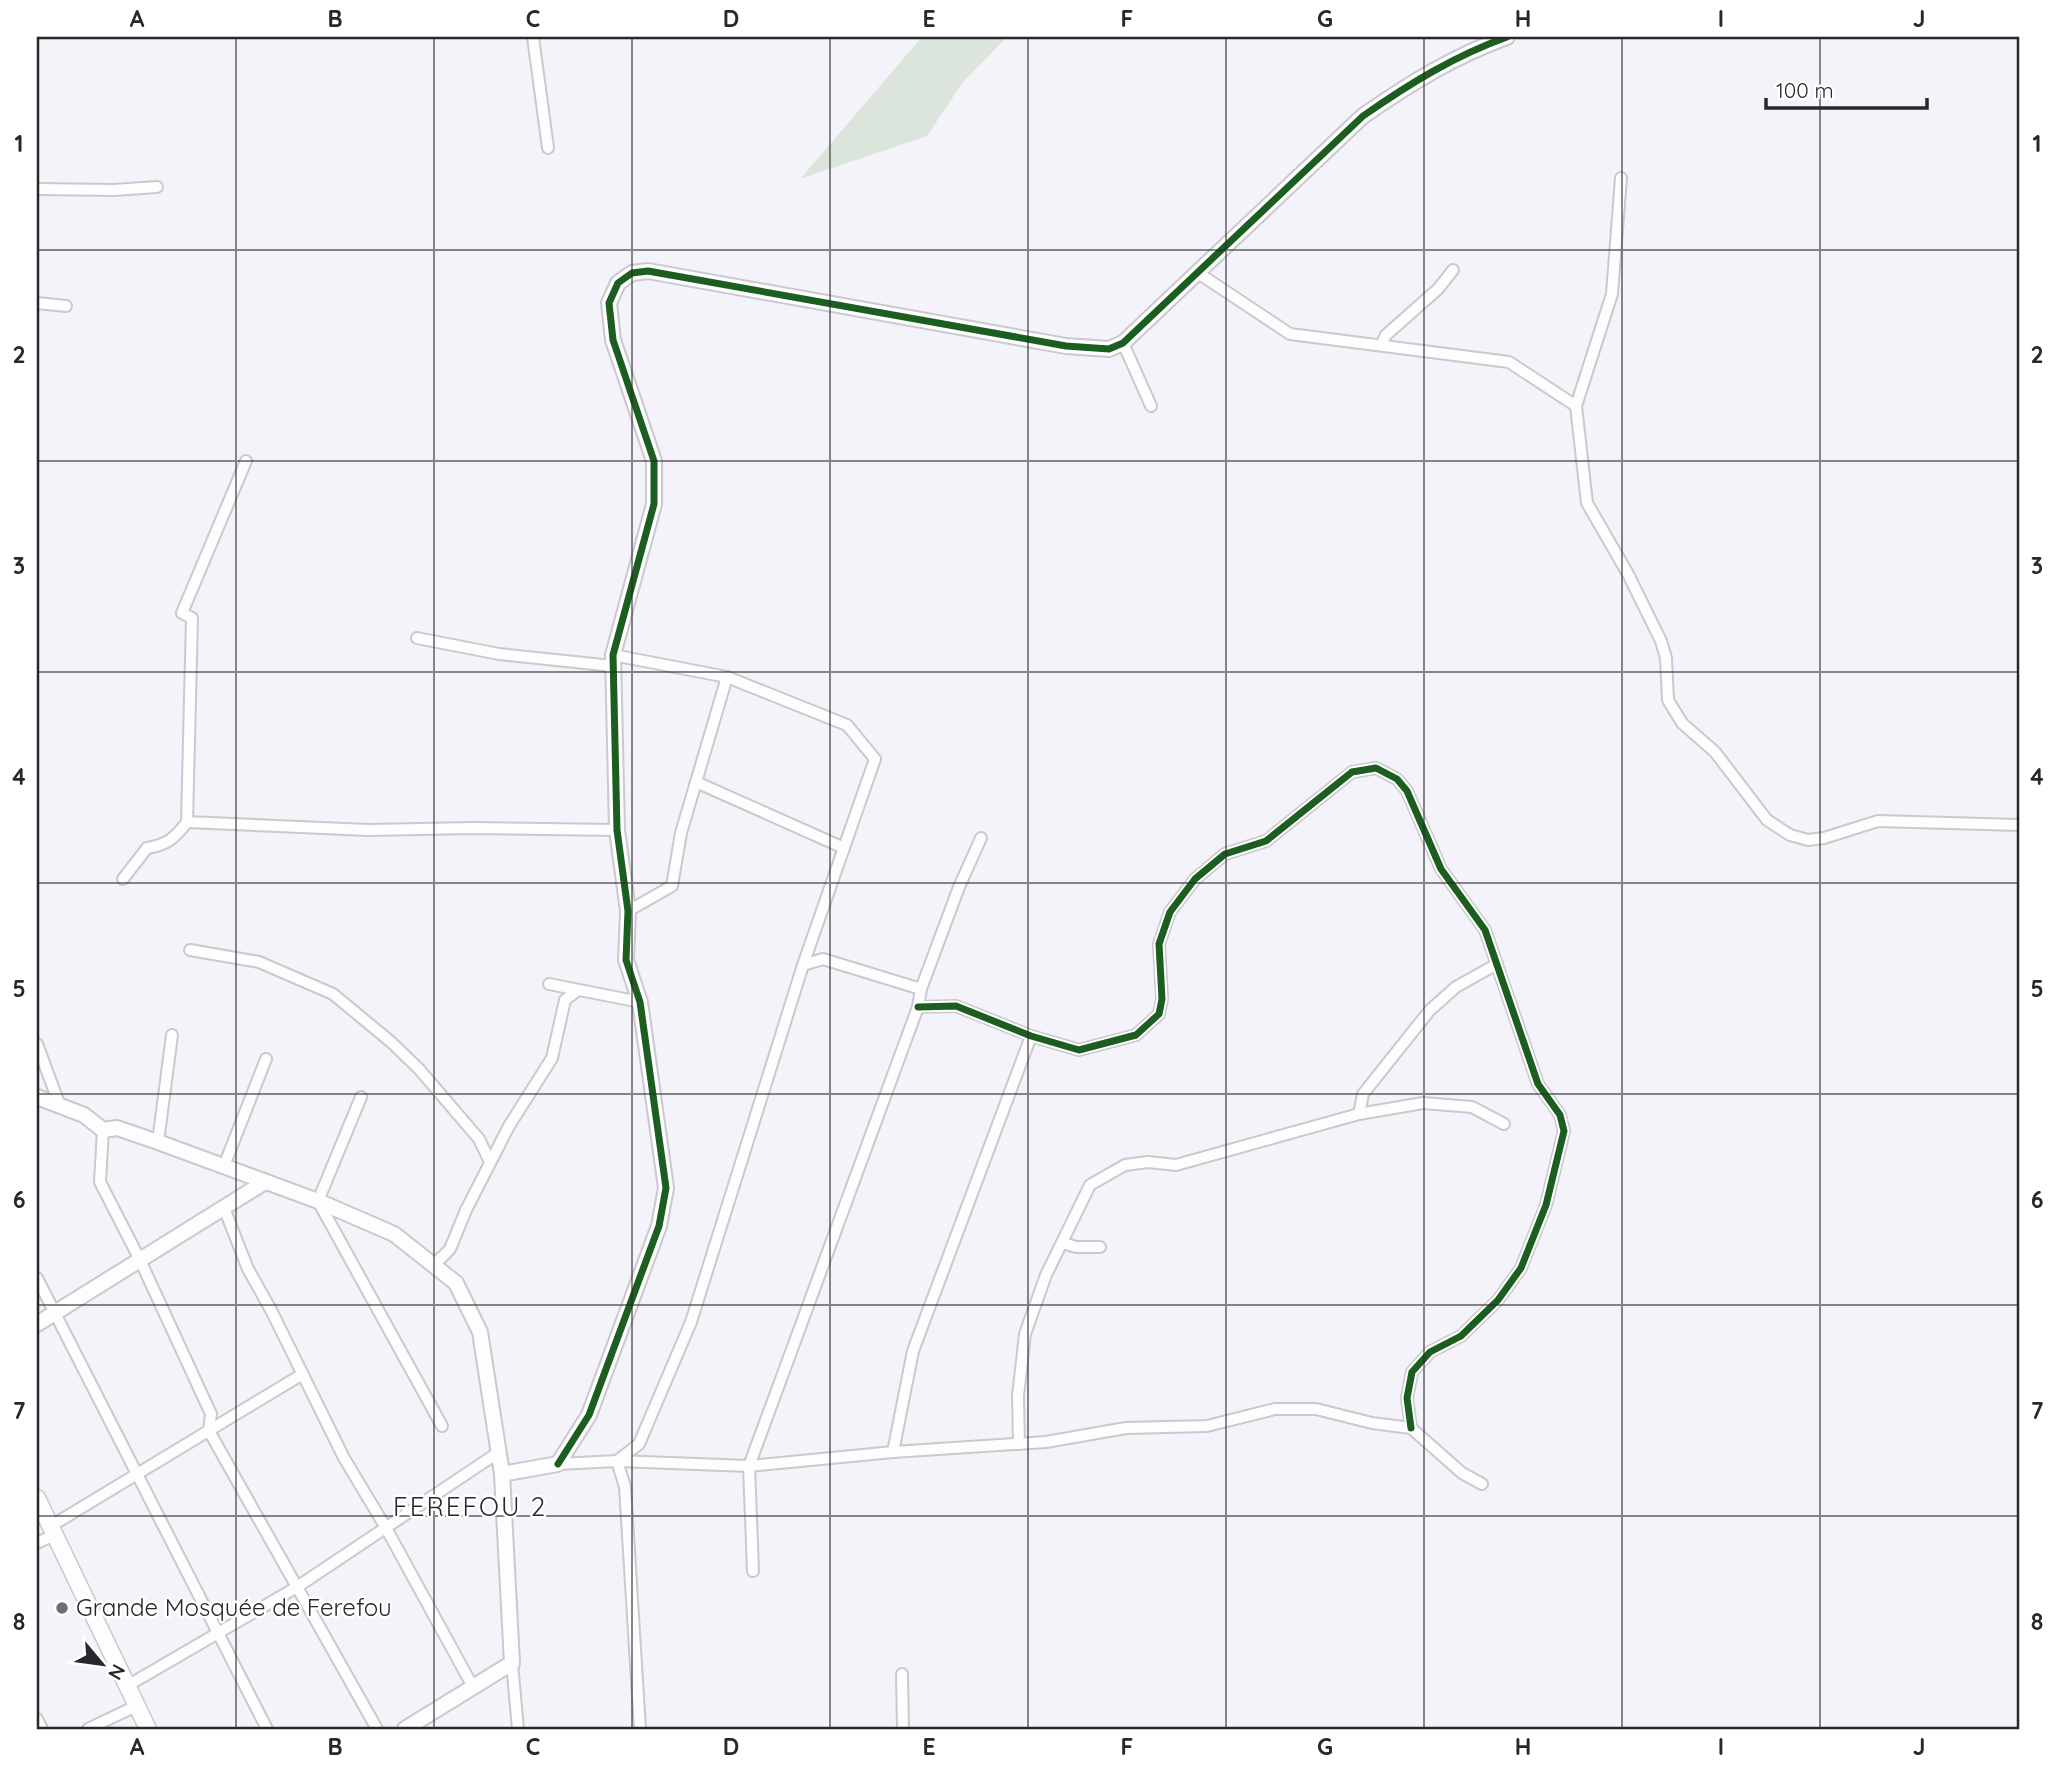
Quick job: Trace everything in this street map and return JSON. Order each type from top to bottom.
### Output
[{"type":"main road","points":[[37,1497],[148,1729]]},
{"type":"street","points":[[533,37],[548,148]]},
{"type":"street","points":[[558,1464],[589,1415],[659,1226],[666,1188],[640,1002],[626,960],[628,911],[617,830],[613,661],[654,504],[654,461],[613,340],[609,303],[618,283],[632,273],[648,271],[1066,346],[1109,349],[1124,343],[1363,116],[1449,61],[1470,50],[1507,37]]},
{"type":"street","points":[[1621,178],[1612,294],[1576,406],[1587,503],[1628,574],[1661,641],[1666,658],[1668,700],[1682,723],[1716,752],[1767,820],[1790,835],[1808,840],[1824,838],[1878,821],[2019,825]]},
{"type":"street","points":[[37,189],[114,190],[157,187]]},
{"type":"street","points":[[1381,345],[1386,335],[1438,289],[1453,270]]},
{"type":"street","points":[[1198,273],[1290,334],[1509,362],[1576,406]]},
{"type":"street","points":[[37,303],[66,306]]},
{"type":"street","points":[[1124,343],[1151,406]]},
{"type":"street","points":[[123,879],[147,848],[164,846],[176,837],[187,822],[192,618],[182,613],[246,461]]},
{"type":"street","points":[[417,638],[499,654],[613,661],[727,677],[847,725],[875,759],[803,965],[691,1322],[639,1444],[617,1461]]},
{"type":"street","points":[[628,911],[672,886],[681,833],[727,677]]},
{"type":"street","points":[[918,1007],[956,1006],[1031,1036],[1079,1050],[1136,1035],[1159,1014],[1162,999],[1159,944],[1170,912],[1195,879],[1225,854],[1266,841],[1352,772],[1376,768],[1397,779],[1407,791],[1441,870],[1485,930],[1538,1084],[1560,1115],[1564,1131],[1546,1205],[1521,1268],[1498,1300],[1461,1336],[1430,1352],[1412,1372],[1407,1398],[1412,1428]]},
{"type":"street","points":[[696,782],[844,848]]},
{"type":"street","points":[[187,822],[368,831],[472,828],[617,830]]},
{"type":"street","points":[[753,1571],[749,1466],[918,1007],[921,989],[959,887],[981,838]]},
{"type":"street","points":[[190,950],[259,962],[333,994],[419,1069],[479,1139],[490,1162]]},
{"type":"street","points":[[803,965],[823,959],[921,989]]},
{"type":"street","points":[[1359,1114],[1363,1094],[1430,1010],[1457,987],[1497,964]]},
{"type":"street","points":[[549,984],[640,1002]]},
{"type":"street","points":[[434,1265],[450,1249],[466,1210],[509,1126],[552,1058],[565,1000],[578,990]]},
{"type":"street","points":[[158,1142],[172,1035]]},
{"type":"street","points":[[893,1451],[913,1351],[1031,1036]]},
{"type":"street","points":[[37,1044],[60,1106]]},
{"type":"street","points":[[224,1167],[266,1059]]},
{"type":"street","points":[[37,1097],[84,1115],[103,1130],[117,1128],[158,1142],[318,1201],[394,1234],[456,1283],[480,1332],[499,1452],[518,1729]]},
{"type":"street","points":[[318,1201],[361,1097]]},
{"type":"street","points":[[1019,1444],[1018,1396],[1025,1334],[1046,1275],[1090,1185],[1125,1166],[1148,1162],[1176,1164],[1359,1114],[1423,1103],[1472,1107],[1504,1124]]},
{"type":"street","points":[[103,1130],[100,1182],[140,1260],[211,1414],[209,1431],[377,1729]]},
{"type":"street","points":[[37,1324],[265,1182]]},
{"type":"street","points":[[318,1201],[442,1426]]},
{"type":"street","points":[[224,1208],[248,1269],[344,1458],[386,1528],[473,1687]]},
{"type":"street","points":[[1063,1243],[1076,1247],[1100,1247]]},
{"type":"street","points":[[37,1278],[267,1729]]},
{"type":"street","points":[[37,1543],[137,1475],[302,1374]]},
{"type":"street","points":[[502,1474],[558,1464],[617,1461],[749,1466],[893,1451],[1046,1442],[1126,1428],[1207,1426],[1275,1409],[1316,1409],[1372,1423],[1412,1428],[1462,1473],[1482,1485]]},
{"type":"street","points":[[127,1686],[297,1587],[499,1452]]},
{"type":"street","points":[[617,1461],[625,1487],[640,1729]]},
{"type":"street","points":[[405,1729],[512,1662]]},
{"type":"street","points":[[902,1674],[903,1729]]},
{"type":"street","points":[[88,1729],[136,1706]]},
{"type":"street","points":[[37,1719],[42,1729]]},
{"type":"shaded area","points":[[922,37],[1007,37],[963,82],[927,136],[800,179]]},
{"type":"cycle path","points":[[558,1464],[589,1415],[659,1226],[666,1188],[640,1002],[626,960],[628,911],[617,830],[613,655],[654,504],[654,461],[613,340],[609,303],[618,283],[632,273],[648,271],[1066,346],[1109,349],[1123,343],[1363,116],[1432,72],[1507,37]]},
{"type":"cycle path","points":[[918,1007],[956,1006],[1031,1036],[1079,1050],[1136,1035],[1159,1014],[1162,999],[1159,944],[1170,912],[1195,879],[1225,854],[1266,841],[1352,772],[1376,768],[1397,779],[1407,791],[1441,869],[1485,930],[1538,1084],[1560,1115],[1564,1131],[1546,1205],[1521,1268],[1498,1300],[1461,1336],[1430,1352],[1412,1372],[1407,1398],[1411,1428]]},
{"type":"place","name":"Grande Mosquée de Ferefou","points":[[62,1608]]},
{"type":"district","name":"FEREFOU 2","points":[[470,1507]]}]
